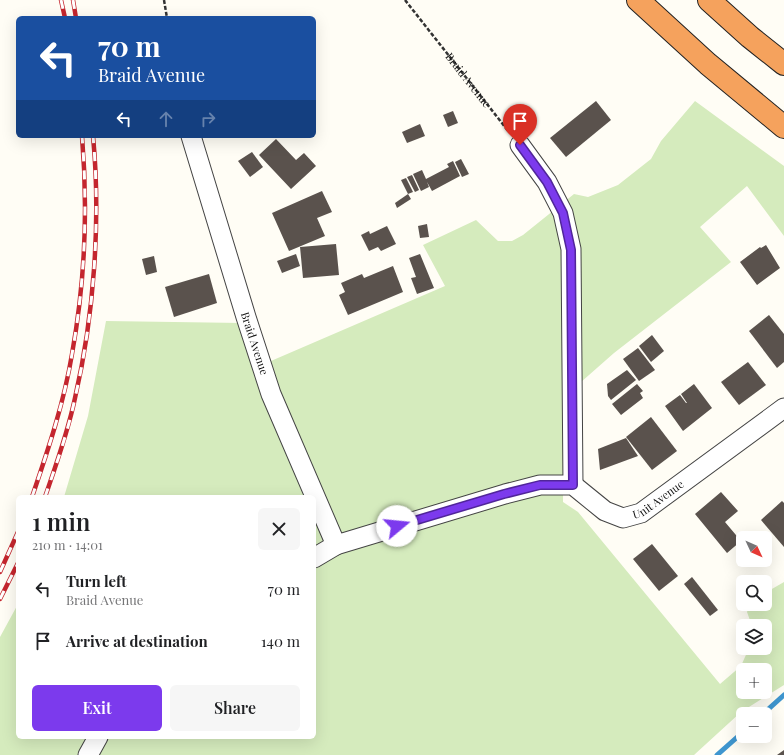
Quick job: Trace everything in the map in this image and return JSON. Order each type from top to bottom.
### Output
[{"type":"highway","points":[[638,0],[708,64],[784,127]]},
{"type":"highway","points":[[709,0],[750,37],[784,64]]},
{"type":"street","name":"Braid Avenue","points":[[192,138],[246,317],[272,394],[315,495]]},
{"type":"street","points":[[316,557],[336,545],[504,494],[540,485],[573,485],[571,250],[563,213],[547,182],[520,145]]},
{"type":"street","name":"Unit Avenue","points":[[573,485],[605,511],[623,518],[641,513],[784,408]]},
{"type":"street","name":"Braid Avenue","points":[[316,498],[336,545]]},
{"type":"street","points":[[88,755],[97,739]]},
{"type":"path","points":[[164,0],[167,16]]},
{"type":"path","name":"Braid Avenue","points":[[405,0],[520,145]]},
{"type":"green space","points":[[695,101],[784,166],[784,236],[747,186],[700,227],[731,262],[614,353],[564,397],[563,502],[578,512],[720,684],[736,670],[736,699],[762,699],[749,707],[736,707],[736,717],[694,755],[0,755],[0,637],[16,608],[16,739],[316,739],[316,495],[65,495],[88,416],[106,321],[242,323],[257,367],[445,286],[423,245],[476,220],[498,241],[512,241],[523,235],[574,194],[588,197],[618,185],[651,159],[661,141]]},
{"type":"green space","points":[[784,582],[784,685],[772,693],[772,663],[742,663],[746,655],[772,655],[772,619],[750,619],[747,612],[772,611],[772,589]]},
{"type":"building","points":[[596,101],[611,120],[566,157],[550,138]]},
{"type":"building","points":[[453,111],[458,123],[448,127],[443,115]]},
{"type":"building","points":[[420,124],[425,136],[407,143],[402,132]]},
{"type":"building","points":[[276,139],[296,160],[304,153],[316,166],[291,189],[259,155]]},
{"type":"building","points":[[252,152],[263,167],[250,177],[238,161]]},
{"type":"building","points":[[461,159],[469,174],[462,177],[455,162]]},
{"type":"building","points":[[453,161],[460,176],[432,191],[427,182],[429,187],[421,191],[413,174],[422,170],[426,179],[449,167],[447,164]]},
{"type":"building","points":[[412,175],[419,190],[415,192],[407,177]]},
{"type":"building","points":[[406,178],[413,192],[408,194],[401,180]]},
{"type":"building","points":[[322,191],[332,212],[317,218],[325,236],[289,251],[272,213]]},
{"type":"building","points":[[408,194],[411,199],[397,208],[395,203]]},
{"type":"building","points":[[427,224],[429,237],[420,238],[418,226]]},
{"type":"building","points":[[387,226],[396,244],[381,251],[378,247],[369,251],[361,235],[369,231],[370,234]]},
{"type":"building","points":[[336,244],[339,275],[303,278],[300,247]]},
{"type":"building","points":[[766,245],[780,268],[757,285],[740,262],[760,247],[761,248]]},
{"type":"building","points":[[296,254],[300,266],[282,273],[277,261]]},
{"type":"building","points":[[420,254],[434,288],[417,294],[411,278],[416,277],[409,258]]},
{"type":"building","points":[[154,256],[157,272],[146,275],[142,259]]},
{"type":"building","points":[[393,266],[403,292],[348,315],[339,295],[345,292],[341,283],[362,274],[364,278]]},
{"type":"building","points":[[209,274],[217,303],[174,317],[165,287]]},
{"type":"building","points":[[769,315],[784,334],[784,362],[777,368],[749,331]]},
{"type":"building","points":[[652,335],[664,351],[651,362],[639,346]]},
{"type":"building","points":[[638,348],[655,370],[639,381],[623,359]]},
{"type":"building","points":[[748,362],[766,385],[739,405],[721,382]]},
{"type":"building","points":[[627,370],[636,380],[611,400],[608,396],[607,384]]},
{"type":"building","points":[[637,384],[643,391],[640,393],[643,398],[621,415],[612,404]]},
{"type":"building","points":[[694,384],[712,408],[683,431],[665,406],[680,395],[687,403],[681,394]]},
{"type":"building","points":[[651,417],[677,451],[652,470],[626,437]]},
{"type":"building","points":[[626,438],[638,456],[600,470],[598,449]]},
{"type":"building","points":[[721,492],[738,511],[725,522],[736,535],[736,545],[727,553],[695,514]]},
{"type":"building","points":[[782,501],[784,503],[784,547],[772,531],[761,520]]},
{"type":"building","points":[[652,544],[678,576],[659,591],[633,559]]},
{"type":"building","points":[[692,577],[718,610],[710,616],[684,584]]},
{"type":"building","points":[[784,750],[784,755],[777,755]]},
{"type":"waterway","points":[[771,707],[784,695]]},
{"type":"waterway","points":[[717,755],[736,738]]},
{"type":"railway","points":[[61,0],[65,16]]},
{"type":"railway","points":[[73,0],[76,16]]},
{"type":"railway","points":[[33,495],[50,444],[69,372],[80,300],[85,218],[82,138]]},
{"type":"railway","points":[[46,495],[69,423],[82,367],[87,334],[96,234],[93,138]]},
{"type":"railway","points":[[0,572],[16,536]]},
{"type":"railway","points":[[0,599],[16,567]]},
{"type":"route","points":[[397,526],[504,494],[540,485],[573,485],[571,250],[563,213],[547,182],[520,145]]}]
